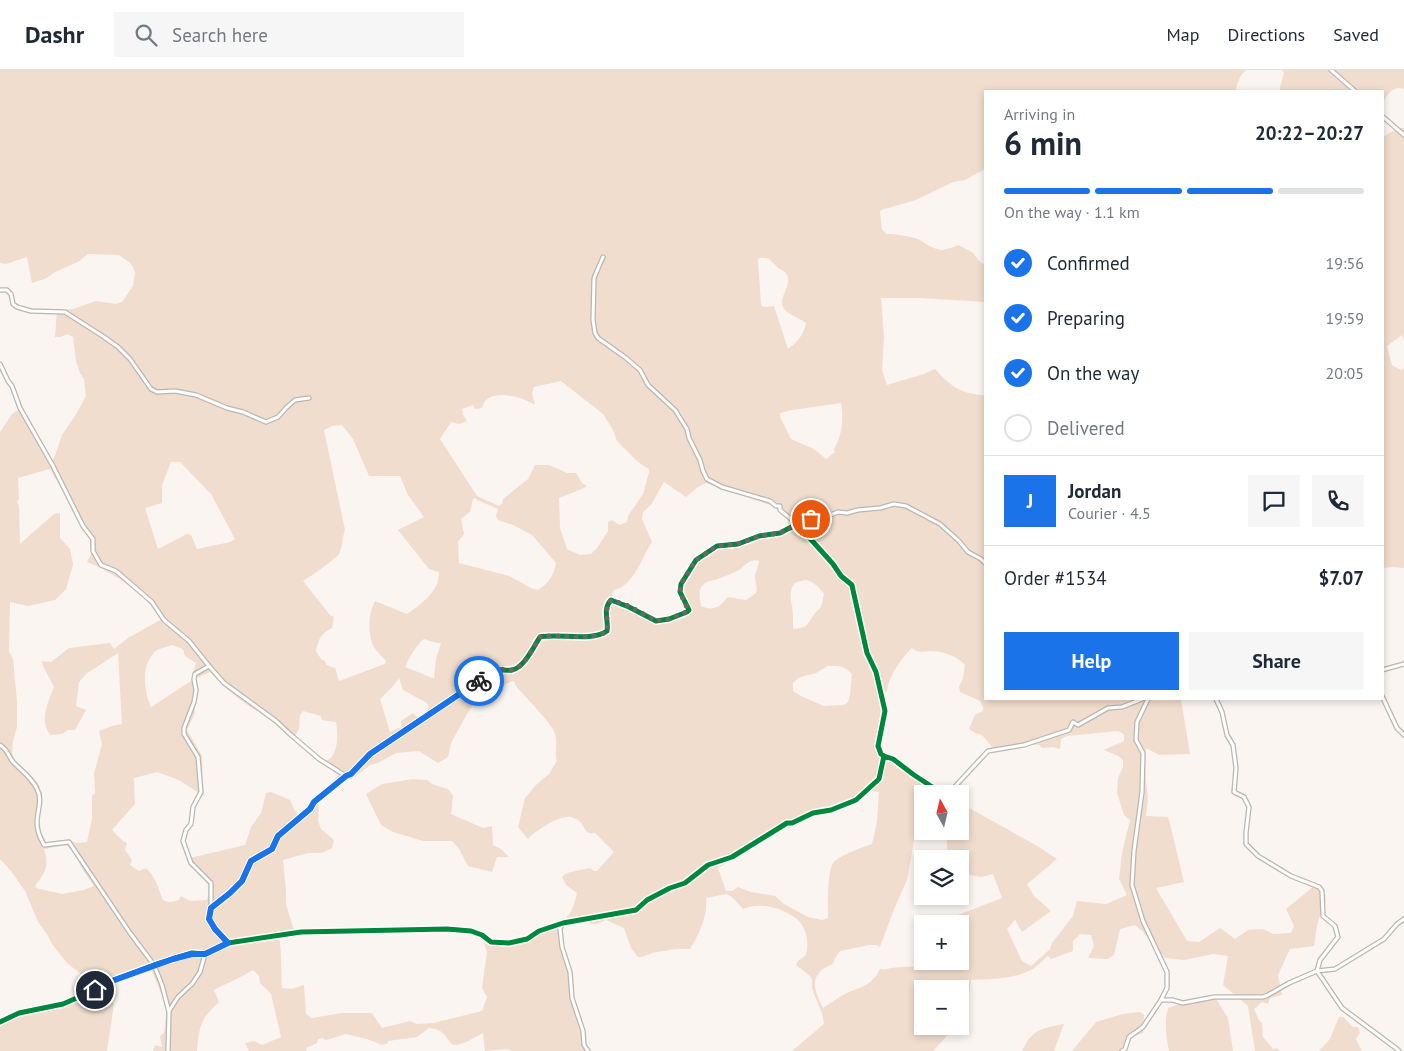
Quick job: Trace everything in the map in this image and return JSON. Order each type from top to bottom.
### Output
[{"type":"street","points":[[1331,70],[1354,90]]},
{"type":"street","points":[[1384,118],[1404,135]]},
{"type":"street","points":[[603,257],[594,278],[593,320],[595,333],[598,338],[640,370],[648,385],[676,410],[687,430],[707,478],[722,487],[770,501],[776,506],[780,506],[780,510],[797,524],[833,564],[841,576],[852,585],[866,653],[876,672],[885,711],[878,746],[881,754],[893,759],[929,785]]},
{"type":"street","points":[[0,290],[8,291],[11,294],[13,304],[17,307],[31,311],[63,312],[84,323],[118,347],[130,359],[151,389],[158,392],[175,391],[196,395],[266,422],[278,417],[294,400],[309,398]]},
{"type":"street","points":[[0,364],[12,386],[20,408],[53,466],[83,526],[93,539],[93,550],[101,565],[116,571],[152,602],[164,620],[189,641],[224,683],[276,721],[320,759],[346,776]]},
{"type":"street","points":[[211,908],[242,881],[251,861],[272,849],[278,836],[310,809],[314,802],[351,774],[370,754],[495,670],[518,668],[526,660],[540,637],[574,637],[603,634],[607,631],[606,615],[608,604],[611,600],[629,606],[656,621],[669,619],[687,612],[688,610],[680,592],[681,584],[696,560],[717,546],[738,544],[759,536],[780,533],[802,522],[838,512],[847,513],[894,504],[906,506],[940,524],[968,552],[984,562]]},
{"type":"street","points":[[1384,669],[1404,664]]},
{"type":"street","points":[[209,666],[195,674],[196,690],[194,702],[184,728],[184,734],[198,757],[201,792],[193,807],[191,824],[186,830],[183,841],[191,863],[211,883],[209,919],[215,929],[228,943]]},
{"type":"street","points":[[956,785],[988,751],[1024,745],[1053,736],[1068,730],[1073,722],[1078,725],[1108,708],[1122,707],[1140,700]]},
{"type":"street","points":[[1122,1051],[1129,1037],[1143,1026],[1167,988],[1167,972],[1143,921],[1132,884],[1142,792],[1143,753],[1136,740],[1137,722],[1148,700]]},
{"type":"street","points":[[1216,700],[1222,712],[1227,735],[1233,745],[1236,768],[1234,792],[1244,797],[1249,807],[1246,844],[1258,856],[1291,876],[1319,887],[1322,891],[1322,916],[1335,926],[1338,937],[1320,960],[1317,971],[1342,1008],[1398,1051]]},
{"type":"street","points":[[1384,700],[1396,728],[1404,735]]},
{"type":"street","points":[[0,746],[10,754],[11,760],[32,780],[38,790],[40,801],[37,823],[44,845],[69,842],[130,933],[154,965],[162,985],[169,1012],[168,1051]]},
{"type":"street","points":[[0,1022],[19,1013],[63,1004],[95,990],[98,986],[154,965],[192,954],[205,954],[228,943],[301,932],[447,929],[471,931],[482,935],[491,942],[509,943],[527,939],[539,931],[564,923],[636,910],[647,900],[670,888],[685,883],[708,865],[732,857],[787,823],[792,823],[813,813],[831,810],[856,800],[879,779],[884,756]]},
{"type":"street","points":[[1161,1000],[1183,1003],[1214,997],[1263,997],[1317,971],[1335,969],[1384,939],[1396,924],[1404,919]]},
{"type":"street","points":[[564,923],[560,929],[562,947],[570,972],[572,998],[583,1031],[584,1045],[588,1051]]},
{"type":"street","points":[[169,1012],[178,997],[192,984],[200,972],[205,954]]},
{"type":"shaded area","points":[[0,70],[1246,70],[1239,79],[1236,90],[984,90],[984,170],[965,180],[953,182],[916,200],[881,210],[880,212],[882,230],[887,234],[915,238],[939,250],[945,250],[958,245],[973,253],[979,261],[984,264],[984,302],[881,298],[884,337],[882,370],[887,385],[935,369],[957,388],[977,395],[984,395],[984,700],[1181,700],[1190,754],[1159,755],[1146,748],[1145,772],[1148,799],[1146,816],[1168,817],[1184,882],[1156,888],[1187,941],[1199,942],[1220,928],[1235,939],[1248,930],[1263,929],[1273,934],[1291,933],[1294,926],[1286,909],[1313,887],[1319,884],[1323,890],[1326,900],[1318,922],[1314,946],[1290,949],[1278,975],[1282,995],[1270,998],[1268,1004],[1262,1002],[1254,1009],[1262,1023],[1263,1037],[1273,1049],[1277,1048],[1280,1051],[1255,1051],[1248,1006],[1223,985],[1228,956],[1213,954],[1184,960],[1165,958],[1135,925],[1120,929],[1114,955],[1108,959],[1088,958],[1094,946],[1091,935],[1080,934],[1073,941],[1073,951],[1051,959],[1048,956],[1035,967],[1019,975],[971,980],[969,995],[969,980],[914,980],[914,1035],[948,1035],[933,1051],[792,1051],[824,1024],[822,1013],[812,989],[812,979],[796,965],[806,955],[806,933],[797,919],[784,911],[773,907],[761,906],[743,909],[732,897],[726,894],[706,898],[706,911],[702,925],[690,949],[675,949],[638,957],[631,948],[624,928],[606,920],[597,924],[575,922],[564,925],[560,931],[562,945],[568,958],[573,979],[574,998],[571,1002],[586,1051],[511,1051],[508,1049],[485,1051],[483,1033],[465,1043],[453,1045],[441,1032],[429,1028],[417,1037],[388,1041],[388,1043],[382,1045],[346,1034],[326,1040],[318,1039],[317,1043],[306,1048],[307,1051],[249,1051],[245,1043],[254,1041],[262,1045],[281,1037],[271,994],[260,983],[259,976],[253,970],[214,990],[219,1002],[204,1019],[197,1051],[153,1051],[155,1045],[162,1047],[160,1036],[164,1033],[167,1008],[151,969],[98,987],[114,1004],[107,1051],[0,1051],[0,1020],[19,1011],[72,999],[90,991],[96,985],[68,964],[52,944],[38,922],[25,891],[0,859],[0,432],[12,414],[19,409],[17,400],[20,400],[53,461],[62,435],[86,396],[84,379],[76,361],[73,337],[67,334],[55,337],[57,310],[73,309],[96,301],[116,304],[122,302],[133,286],[135,273],[129,262],[119,255],[88,254],[78,262],[55,272],[45,279],[32,283],[27,257],[6,264],[0,263]],"holes":[[[758,259],[769,259],[786,273],[788,282],[782,299],[783,307],[787,312],[806,323],[800,338],[788,349],[774,306],[763,307],[761,305]],[[561,381],[603,414],[613,430],[617,441],[638,462],[649,469],[643,494],[628,516],[627,522],[619,525],[612,520],[608,522],[608,531],[591,554],[580,555],[567,549],[560,528],[559,498],[587,486],[582,483],[576,473],[567,473],[549,465],[535,465],[528,479],[503,499],[502,504],[499,506],[477,496],[440,439],[451,422],[459,424],[467,421],[462,409],[473,405],[475,409],[482,408],[485,401],[491,397],[506,395],[535,405],[532,393],[534,387]],[[841,403],[842,427],[834,449],[835,452],[826,459],[814,449],[791,439],[780,417],[780,413]],[[342,425],[353,439],[369,476],[400,476],[408,495],[424,517],[398,530],[429,569],[439,572],[433,591],[424,601],[407,614],[375,601],[370,618],[370,632],[372,644],[386,661],[385,664],[339,681],[335,668],[326,665],[325,661],[321,659],[316,651],[321,637],[332,628],[334,617],[330,615],[303,581],[339,554],[345,530],[324,430],[332,426]],[[171,462],[180,462],[211,494],[235,539],[230,542],[197,549],[191,535],[187,534],[158,549],[145,508],[162,503],[162,485]],[[50,469],[90,538],[91,555],[87,562],[108,572],[128,585],[161,617],[160,620],[128,638],[114,649],[110,643],[69,648],[51,662],[42,661],[54,687],[49,699],[45,723],[50,735],[62,734],[68,730],[75,730],[86,710],[76,706],[79,682],[86,674],[118,653],[122,724],[99,731],[102,744],[94,774],[95,793],[92,796],[92,819],[87,842],[77,843],[68,840],[47,843],[41,832],[39,819],[42,793],[38,783],[15,761],[12,753],[17,727],[17,701],[13,659],[9,651],[10,602],[28,606],[55,600],[66,589],[73,565],[70,549],[60,538],[60,513],[54,514],[20,544],[19,506],[17,501],[19,500],[18,478]],[[664,482],[686,497],[706,483],[773,506],[794,524],[768,534],[759,534],[741,541],[716,546],[693,558],[679,583],[678,589],[685,612],[669,618],[656,620],[629,605],[613,600],[612,594],[614,590],[627,583],[632,577],[652,542],[642,519],[643,512],[651,505]],[[476,498],[498,509],[496,516],[498,520],[532,535],[556,563],[548,582],[538,590],[533,589],[509,576],[459,563],[458,542],[464,534],[461,519],[470,512],[473,499]],[[759,561],[755,575],[756,593],[746,600],[728,597],[723,603],[713,608],[701,606],[700,593],[704,584],[737,571],[749,562]],[[806,580],[824,594],[821,607],[807,625],[802,628],[793,629],[792,588],[797,582]],[[424,639],[441,643],[436,659],[434,678],[405,667],[413,652]],[[172,645],[183,649],[185,656],[196,663],[191,681],[151,707],[145,685],[148,662],[157,650]],[[912,648],[919,652],[936,651],[945,653],[962,662],[965,665],[959,687],[960,692],[980,701],[983,707],[983,711],[975,715],[969,729],[982,735],[993,748],[987,749],[954,785],[959,785],[988,753],[1033,744],[1039,745],[1042,748],[1053,747],[1060,749],[1061,739],[1067,736],[1117,731],[1124,735],[1124,741],[1104,750],[1123,760],[1123,767],[1118,778],[1117,793],[1124,815],[1130,820],[1122,853],[1119,879],[1127,895],[1106,904],[1077,901],[1073,916],[1052,943],[1050,949],[1031,966],[1022,961],[1007,929],[1015,920],[1022,932],[1051,911],[1034,896],[1027,884],[1057,859],[969,808],[969,840],[947,840],[947,850],[969,850],[969,875],[981,877],[993,874],[1002,898],[958,915],[969,915],[969,970],[914,970],[914,967],[880,969],[868,984],[841,996],[823,1008],[815,986],[816,977],[820,972],[833,964],[840,951],[869,945],[880,947],[907,880],[915,840],[914,785],[932,785],[895,758],[881,751],[880,744],[887,713],[884,693],[887,691],[890,680],[900,662]],[[827,666],[838,666],[852,674],[850,695],[848,702],[844,705],[824,706],[793,691],[793,683],[801,677],[816,673]],[[210,672],[227,689],[275,723],[287,735],[339,775],[307,810],[298,815],[290,800],[271,792],[266,793],[261,813],[251,827],[245,845],[186,859],[203,876],[210,888],[207,900],[190,901],[181,896],[179,900],[169,902],[163,900],[154,879],[146,868],[139,871],[130,865],[132,860],[125,850],[127,843],[112,830],[135,804],[134,778],[157,772],[179,780],[205,797],[203,791],[202,756],[187,730],[195,713],[194,702],[198,692],[195,679]],[[399,678],[403,690],[427,703],[429,707],[423,715],[417,717],[413,713],[401,721],[401,727],[390,732],[380,699]],[[514,681],[516,686],[553,729],[556,738],[557,761],[549,774],[525,798],[518,827],[528,839],[554,821],[560,818],[572,817],[581,822],[588,833],[595,833],[614,852],[597,871],[590,868],[567,873],[562,877],[566,885],[577,893],[567,917],[551,928],[519,939],[502,942],[494,941],[484,931],[457,927],[294,931],[286,904],[283,860],[308,853],[322,853],[332,848],[334,840],[321,829],[318,821],[319,800],[347,778],[351,780],[370,765],[378,763],[396,753],[419,751],[438,763],[448,757],[451,743],[476,701]],[[303,711],[321,716],[322,720],[336,722],[337,738],[335,749],[330,758],[326,761],[295,736],[299,729],[300,715]],[[869,791],[879,792],[877,822],[872,844],[851,852],[833,863],[828,890],[828,918],[822,920],[808,917],[784,904],[775,896],[751,892],[738,887],[732,891],[726,891],[718,868],[771,835],[819,813],[833,811],[846,806]],[[66,845],[75,853],[82,869],[94,886],[62,894],[36,888],[35,886],[46,869],[44,849]],[[464,931],[479,936],[483,940],[487,952],[482,988],[487,997],[482,1011],[433,1023],[417,1024],[410,1021],[382,1028],[372,1013],[342,1013],[312,1018],[306,1014],[304,985],[292,989],[282,988],[279,937],[350,932]]]},
{"type":"shaded area","points":[[1282,70],[1404,70],[1404,89],[1394,90],[1384,101],[1384,90],[1280,90],[1284,72]]},
{"type":"shaded area","points":[[1404,128],[1404,340],[1402,335],[1387,346],[1392,365],[1401,370],[1404,368],[1404,568],[1384,568],[1384,137]]},
{"type":"shaded area","points":[[413,779],[427,780],[432,784],[448,789],[453,796],[451,814],[483,828],[492,826],[493,845],[501,849],[509,857],[497,857],[492,872],[468,866],[459,849],[452,841],[423,841],[393,832],[381,825],[366,794],[382,784]]},
{"type":"shaded area","points":[[1210,995],[1215,997],[1228,1018],[1233,1051],[1169,1051],[1166,1030],[1168,1008],[1196,1002]]},
{"type":"shaded area","points":[[1140,1012],[1144,1015],[1143,1033],[1132,1037],[1125,1051],[1072,1051],[1096,1022],[1123,1014]]},
{"type":"shaded area","points":[[1339,1017],[1343,1017],[1353,1027],[1358,1027],[1360,1032],[1356,1039],[1362,1051],[1319,1051],[1330,1039]]},
{"type":"shaded area","points":[[1064,1024],[1054,1051],[1022,1051],[1033,1034],[1049,1027]]},
{"type":"cycle path","points":[[228,943],[215,929],[209,919],[211,908],[242,881],[251,861],[272,849],[278,836],[310,809],[314,802],[351,774],[370,754],[495,670],[510,670],[521,665],[540,637],[584,637],[607,631],[606,611],[611,600],[656,621],[669,619],[687,612],[689,610],[680,592],[681,584],[696,560],[717,546],[738,544],[759,536],[780,533],[797,524],[833,564],[841,576],[852,585],[867,653],[876,672],[885,711],[878,746],[881,754],[884,756]]},
{"type":"cycle path","points":[[0,1022],[19,1013],[63,1004],[95,990],[98,986],[154,965],[192,953],[205,954],[228,943],[301,932],[447,929],[471,931],[482,935],[491,942],[509,943],[527,939],[539,931],[563,923],[636,910],[647,900],[670,888],[685,883],[708,865],[732,857],[787,823],[792,823],[813,813],[831,810],[856,800],[879,779],[884,756],[893,759],[929,785]]},
{"type":"way so far","points":[[479,681],[495,670],[518,668],[526,660],[540,637],[574,637],[603,634],[607,631],[606,615],[608,604],[611,600],[629,606],[656,621],[669,619],[687,612],[688,610],[680,592],[681,584],[696,560],[717,546],[738,544],[759,536],[780,533],[811,519]]},
{"type":"route","points":[[95,990],[98,986],[154,965],[192,954],[205,954],[228,943],[215,929],[209,919],[211,908],[242,881],[251,861],[272,849],[278,836],[303,816],[314,802],[351,774],[370,754],[479,681]]}]
